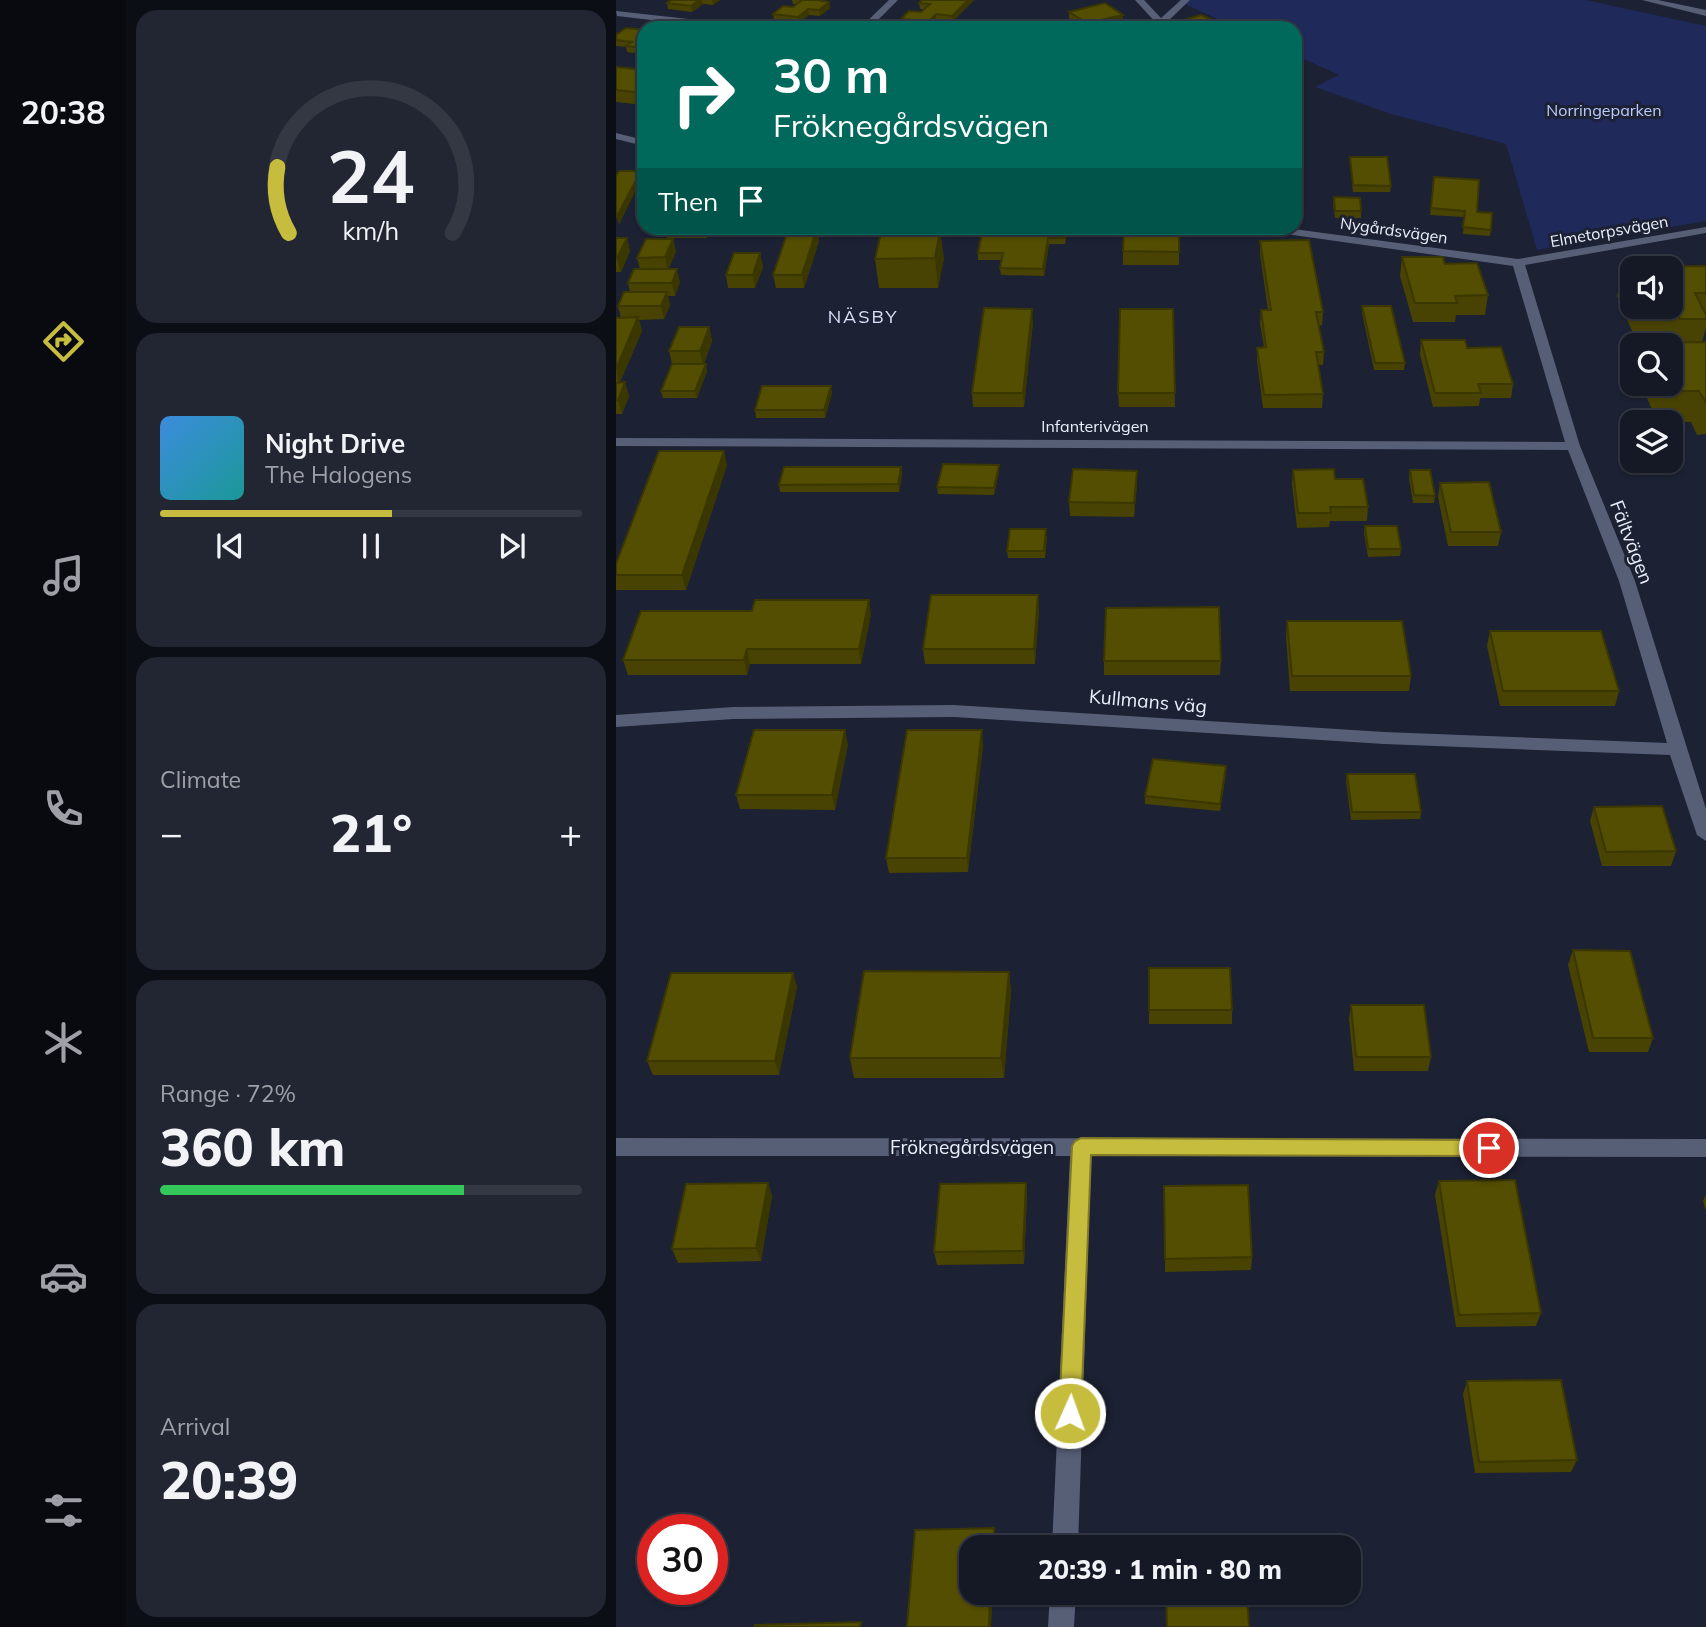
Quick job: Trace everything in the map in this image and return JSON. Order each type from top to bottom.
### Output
[{"type":"street","points":[[616,14],[635,0]]},
{"type":"street","points":[[873,21],[894,0]]},
{"type":"street","points":[[1139,0],[1159,21]]},
{"type":"street","points":[[1163,21],[1186,0]]},
{"type":"street","points":[[1646,0],[1706,12]]},
{"type":"street","points":[[616,14],[680,21]]},
{"type":"street","points":[[616,136],[637,141]]},
{"type":"street","name":"Elmetorpsvägen","points":[[1518,263],[1706,230]]},
{"type":"street","name":"Nygårdsvägen","points":[[1302,233],[1518,263]]},
{"type":"street","name":"Fältvägen","points":[[1518,263],[1573,446],[1628,581],[1676,749],[1706,835]]},
{"type":"street","name":"Infanterivägen","points":[[616,442],[1573,446]]},
{"type":"street","name":"Kullmans väg","points":[[616,721],[733,713],[954,711],[1357,737],[1676,749]]},
{"type":"street","points":[[1065,1535],[1081,1146]]},
{"type":"street","name":"Fröknegårdsvägen","points":[[616,1147],[1706,1149]]},
{"type":"street","points":[[1061,1627],[1062,1605]]},
{"type":"green space","name":"Norringeparken","points":[[1176,0],[1586,0],[1706,26],[1706,221],[1537,250],[1506,144],[1391,114],[1315,87],[1339,75],[1302,58],[1302,21],[1222,21]]},
{"type":"building","points":[[671,0],[699,0],[691,6],[667,3]]},
{"type":"building","points":[[802,0],[829,2],[819,10],[808,9],[798,17],[773,14],[783,6],[793,7]]},
{"type":"building","points":[[922,0],[968,0],[952,16],[936,14],[929,21],[901,19],[909,11],[921,12],[930,4],[919,3]]},
{"type":"building","points":[[1105,3],[1123,15],[1084,21],[1069,12]]},
{"type":"building","points":[[1201,15],[1215,21],[1186,21],[1184,20]]},
{"type":"building","points":[[626,28],[637,29],[637,47],[626,46],[632,42],[616,40],[616,35]]},
{"type":"building","points":[[616,67],[637,69],[637,92],[616,90]]},
{"type":"building","points":[[1350,157],[1387,157],[1391,186],[1353,185]]},
{"type":"building","points":[[619,171],[637,171],[637,179],[616,218],[616,176]]},
{"type":"building","points":[[1434,177],[1479,180],[1477,212],[1492,213],[1491,230],[1463,227],[1465,211],[1431,208]]},
{"type":"building","points":[[1334,197],[1360,198],[1361,211],[1335,211]]},
{"type":"building","points":[[787,235],[815,235],[802,275],[773,275]]},
{"type":"building","points":[[881,235],[939,235],[935,258],[875,259]]},
{"type":"building","points":[[982,235],[1065,235],[1065,238],[1048,238],[1043,269],[1000,268],[1003,253],[978,253]]},
{"type":"building","points":[[1124,235],[1179,235],[1179,252],[1123,251]]},
{"type":"building","points":[[616,238],[627,238],[617,258],[616,258]]},
{"type":"building","points":[[646,239],[673,239],[665,257],[637,258]]},
{"type":"building","points":[[1309,240],[1323,312],[1316,312],[1324,352],[1316,352],[1323,394],[1264,395],[1257,348],[1266,347],[1261,310],[1271,310],[1260,241]]},
{"type":"building","points":[[734,253],[760,253],[753,275],[726,275]]},
{"type":"building","points":[[1402,257],[1443,257],[1445,264],[1477,263],[1488,295],[1455,296],[1457,303],[1415,303]]},
{"type":"building","points":[[1683,266],[1706,266],[1706,293],[1695,293],[1706,319],[1683,319]]},
{"type":"building","points":[[634,269],[677,269],[672,283],[628,283]]},
{"type":"building","points":[[624,292],[667,292],[661,306],[618,306]]},
{"type":"building","points":[[1362,306],[1391,306],[1405,363],[1375,363]]},
{"type":"building","points":[[984,308],[1032,309],[1023,393],[972,393]]},
{"type":"building","points":[[1120,309],[1173,309],[1175,393],[1118,393]]},
{"type":"building","points":[[638,317],[616,369],[616,318]]},
{"type":"building","points":[[679,327],[709,327],[700,351],[669,351]]},
{"type":"building","points":[[1421,340],[1465,340],[1467,348],[1501,347],[1513,384],[1478,384],[1481,393],[1435,393]]},
{"type":"building","points":[[1683,342],[1706,342],[1706,403],[1699,391],[1683,391]]},
{"type":"building","points":[[672,364],[706,364],[695,391],[661,391]]},
{"type":"building","points":[[625,382],[618,400],[616,400],[616,383]]},
{"type":"building","points":[[762,386],[831,386],[824,410],[755,410]]},
{"type":"building","points":[[659,451],[724,451],[682,575],[616,575],[616,564]]},
{"type":"building","points":[[943,464],[999,465],[994,488],[937,487]]},
{"type":"building","points":[[784,467],[901,467],[898,484],[779,485]]},
{"type":"building","points":[[1073,469],[1137,471],[1134,503],[1069,502]]},
{"type":"building","points":[[1334,469],[1335,479],[1363,479],[1368,507],[1330,507],[1331,513],[1298,513],[1293,470]]},
{"type":"building","points":[[1410,470],[1430,470],[1435,496],[1414,495]]},
{"type":"building","points":[[1489,482],[1501,532],[1451,532],[1440,483]]},
{"type":"building","points":[[1365,526],[1397,526],[1401,549],[1368,549]]},
{"type":"building","points":[[1010,529],[1046,529],[1044,551],[1007,551]]},
{"type":"building","points":[[931,595],[1038,595],[1034,649],[923,649]]},
{"type":"building","points":[[755,600],[869,600],[859,649],[747,649],[744,660],[623,660],[641,611],[752,611]]},
{"type":"building","points":[[1219,607],[1221,661],[1104,661],[1106,608]]},
{"type":"building","points":[[1287,621],[1402,621],[1411,676],[1292,676]]},
{"type":"building","points":[[1490,631],[1601,631],[1619,691],[1503,691]]},
{"type":"building","points":[[754,730],[845,730],[832,795],[736,795]]},
{"type":"building","points":[[907,730],[982,730],[967,858],[886,858]]},
{"type":"building","points":[[1153,759],[1226,766],[1220,804],[1145,796]]},
{"type":"building","points":[[1347,774],[1415,774],[1421,812],[1352,812]]},
{"type":"building","points":[[1662,806],[1676,851],[1606,852],[1594,807]]},
{"type":"building","points":[[1573,950],[1630,951],[1653,1038],[1593,1038]]},
{"type":"building","points":[[1149,968],[1230,968],[1232,1010],[1149,1010]]},
{"type":"building","points":[[864,971],[1009,972],[1001,1058],[850,1058]]},
{"type":"building","points":[[671,973],[793,973],[775,1061],[647,1061]]},
{"type":"building","points":[[1351,1005],[1424,1005],[1431,1057],[1356,1057]]},
{"type":"building","points":[[1515,1180],[1541,1313],[1459,1315],[1439,1181]]},
{"type":"building","points":[[768,1183],[756,1248],[672,1249],[686,1184]]},
{"type":"building","points":[[1026,1183],[1023,1251],[934,1252],[940,1184]]},
{"type":"building","points":[[1248,1185],[1252,1257],[1165,1259],[1164,1186]]},
{"type":"building","points":[[1561,1380],[1577,1460],[1479,1462],[1467,1381]]},
{"type":"building","points":[[994,1528],[994,1535],[959,1535],[959,1605],[990,1605],[989,1627],[907,1627],[915,1530]]},
{"type":"building","points":[[1166,1605],[1248,1605],[1249,1627],[1167,1627]]},
{"type":"building","points":[[861,1622],[860,1627],[755,1627],[755,1625]]},
{"type":"district","name":"NÄSBY","points":[[863,316]]},
{"type":"route","points":[[1070,1413],[1081,1146],[1489,1148]]}]
